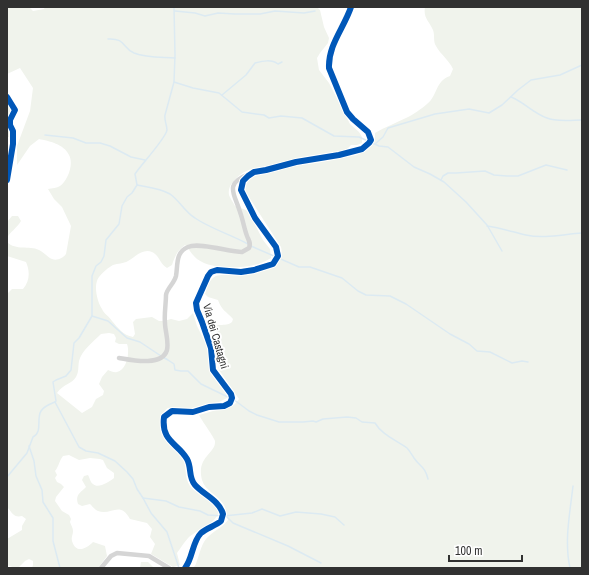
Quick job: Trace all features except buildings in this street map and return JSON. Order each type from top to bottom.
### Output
[{"type":"street","points":[[120,358],[143,362],[160,359],[165,354],[167,347],[164,322],[167,292],[175,281],[177,259],[184,249],[189,246],[195,246],[221,248],[242,252],[249,248],[250,242],[232,193],[235,184],[241,177],[254,172],[296,162],[339,155],[362,149],[369,143],[370,140],[368,132],[352,120],[347,112],[329,68],[331,49],[347,19],[351,7]]},
{"type":"street","points":[[7,97],[15,110],[10,120],[10,125],[13,131],[13,144],[7,180]]},
{"type":"street","name":"Via dei Castagni","points":[[185,568],[189,562],[199,536],[204,531],[221,521],[223,514],[219,506],[193,483],[190,477],[189,464],[186,457],[172,444],[167,435],[164,417],[172,411],[193,412],[210,407],[228,405],[231,401],[231,394],[213,370],[210,348],[196,305],[211,272],[222,270],[248,271],[273,264],[277,259],[278,253],[276,247],[255,218],[241,190],[243,182],[254,172]]},
{"type":"street","points":[[101,568],[111,556],[117,553],[149,556],[169,568]]},
{"type":"shaded area","points":[[7,7],[29,7],[33,11],[44,9],[45,7],[317,7],[320,10],[324,27],[329,38],[328,43],[317,58],[319,70],[329,83],[350,124],[362,137],[362,143],[351,145],[348,148],[336,153],[306,157],[253,169],[238,176],[230,186],[229,195],[235,206],[246,210],[250,215],[263,240],[270,249],[271,258],[261,263],[248,266],[225,267],[209,265],[197,259],[185,245],[180,249],[172,265],[167,268],[154,253],[145,251],[126,262],[111,266],[97,280],[96,293],[103,311],[126,335],[133,337],[135,334],[133,322],[136,319],[152,317],[159,321],[171,319],[179,321],[187,319],[193,313],[197,326],[206,344],[212,372],[226,392],[227,398],[219,402],[192,408],[168,408],[163,412],[161,417],[160,423],[165,439],[183,459],[188,483],[193,489],[210,501],[219,512],[210,524],[189,537],[184,543],[177,553],[180,565],[173,567],[151,554],[155,544],[150,537],[152,529],[147,523],[130,519],[123,510],[119,509],[103,512],[95,509],[90,504],[82,506],[78,504],[77,498],[86,487],[82,480],[84,476],[88,475],[92,483],[98,486],[114,478],[114,473],[107,468],[103,460],[90,458],[79,460],[69,455],[63,456],[55,471],[57,475],[55,478],[57,482],[64,487],[56,497],[55,501],[62,511],[69,515],[71,519],[70,522],[73,531],[72,541],[76,548],[81,549],[87,547],[93,542],[105,546],[107,556],[98,568],[32,568],[33,561],[29,559],[19,567],[15,568],[7,565],[7,539],[22,530],[22,526],[26,519],[22,516],[15,515],[7,507],[7,294],[12,289],[23,289],[27,283],[29,272],[26,262],[7,256],[7,242],[14,246],[41,251],[54,260],[62,258],[66,254],[71,226],[62,207],[54,199],[48,189],[56,188],[63,183],[68,176],[71,163],[69,155],[64,148],[39,139],[30,146],[17,165],[17,146],[30,111],[33,88],[20,68],[7,74]],"holes":[[[101,334],[114,334],[116,338],[115,342],[119,344],[127,344],[127,360],[120,371],[114,372],[108,370],[102,377],[99,384],[104,391],[103,395],[96,399],[92,407],[82,413],[57,393],[76,377],[80,357],[88,346]]]},
{"type":"shaded area","points":[[425,7],[582,7],[582,568],[192,568],[195,566],[206,539],[228,520],[224,505],[206,487],[202,480],[202,466],[213,449],[215,441],[199,415],[234,405],[239,399],[219,370],[211,331],[215,326],[229,324],[233,319],[223,309],[218,300],[208,297],[205,294],[210,281],[214,277],[221,275],[260,272],[279,261],[281,254],[281,247],[245,191],[247,181],[253,176],[278,171],[295,165],[316,163],[357,155],[375,139],[375,133],[420,110],[427,104],[433,97],[442,81],[450,76],[453,69],[435,44],[433,30],[425,14]]},
{"type":"shaded area","points":[[7,102],[12,112],[8,123],[11,135],[10,137],[7,137]]},
{"type":"shaded area","points":[[12,216],[18,216],[21,221],[7,238],[7,222]]},
{"type":"shaded area","points":[[141,562],[148,562],[154,568],[140,568]]},
{"type":"waterway","points":[[174,7],[174,82],[165,115],[167,130],[166,134],[135,174],[137,185],[122,206],[119,224],[106,240],[104,256],[101,262],[96,266],[92,276],[92,316],[79,338],[74,343],[71,370],[66,376],[53,382],[55,402],[79,447],[86,451],[98,453],[115,461],[133,479],[151,513],[167,532],[179,568]]},
{"type":"waterway","points":[[175,11],[195,13],[205,16],[218,13],[260,14],[275,11],[304,13],[315,11]]},
{"type":"waterway","points":[[108,39],[118,40],[130,51],[139,55],[175,58]]},
{"type":"waterway","points":[[222,95],[246,75],[255,63],[270,61],[278,64],[282,62]]},
{"type":"waterway","points":[[375,144],[383,137],[388,128],[435,114],[469,109],[489,113],[502,105],[531,80],[560,75],[582,65]]},
{"type":"waterway","points":[[174,82],[193,88],[219,93],[242,112],[264,115],[269,118],[281,116],[302,118],[334,136],[359,137],[379,146],[388,147],[414,167],[444,182],[466,202],[487,225],[502,251]]},
{"type":"waterway","points":[[511,97],[542,116],[550,119],[582,120]]},
{"type":"waterway","points":[[45,135],[73,138],[86,143],[100,143],[110,146],[131,157],[145,160]]},
{"type":"waterway","points":[[441,180],[443,176],[448,173],[485,171],[494,175],[518,176],[546,165],[567,170]]},
{"type":"waterway","points":[[137,185],[158,189],[170,194],[188,213],[195,218],[248,244]]},
{"type":"waterway","points":[[487,226],[533,236],[582,233]]},
{"type":"waterway","points":[[251,246],[299,267],[310,267],[342,278],[358,291],[366,295],[390,296],[406,304],[450,334],[469,344],[477,351],[490,352],[512,363],[522,361],[528,362]]},
{"type":"waterway","points":[[92,316],[108,321],[127,338],[140,342],[168,360],[174,364],[175,370],[188,371],[201,384],[230,398]]},
{"type":"waterway","points":[[233,399],[249,411],[279,422],[316,422],[323,419],[347,417],[356,418],[362,422],[375,423],[385,434],[407,448],[424,469],[428,479]]},
{"type":"waterway","points":[[7,477],[27,453],[33,437],[38,432],[39,418],[42,409],[45,406],[55,402]]},
{"type":"waterway","points":[[29,446],[34,461],[36,476],[42,490],[43,502],[53,518],[53,541],[60,568]]},
{"type":"waterway","points":[[570,568],[568,558],[568,537],[573,486]]},
{"type":"waterway","points":[[143,498],[166,501],[179,507],[200,511],[208,515],[224,516],[252,513],[262,509],[280,516],[296,512],[321,514],[335,517],[344,525]]},
{"type":"waterway","points":[[225,515],[233,523],[288,546],[321,563]]},
{"type":"cycle path","points":[[185,568],[190,560],[198,537],[203,531],[221,521],[223,514],[218,505],[193,482],[187,459],[165,432],[164,417],[172,411],[193,412],[209,407],[224,406],[230,403],[232,398],[231,394],[213,370],[211,348],[197,310],[196,303],[211,272],[217,270],[241,272],[254,270],[273,264],[278,256],[276,247],[255,218],[241,190],[243,181],[248,176],[254,172],[296,162],[339,155],[362,149],[371,140],[368,132],[347,112],[329,68],[331,52],[351,7]]},
{"type":"cycle path","points":[[7,97],[15,110],[10,120],[10,125],[13,131],[13,144],[7,180]]}]
